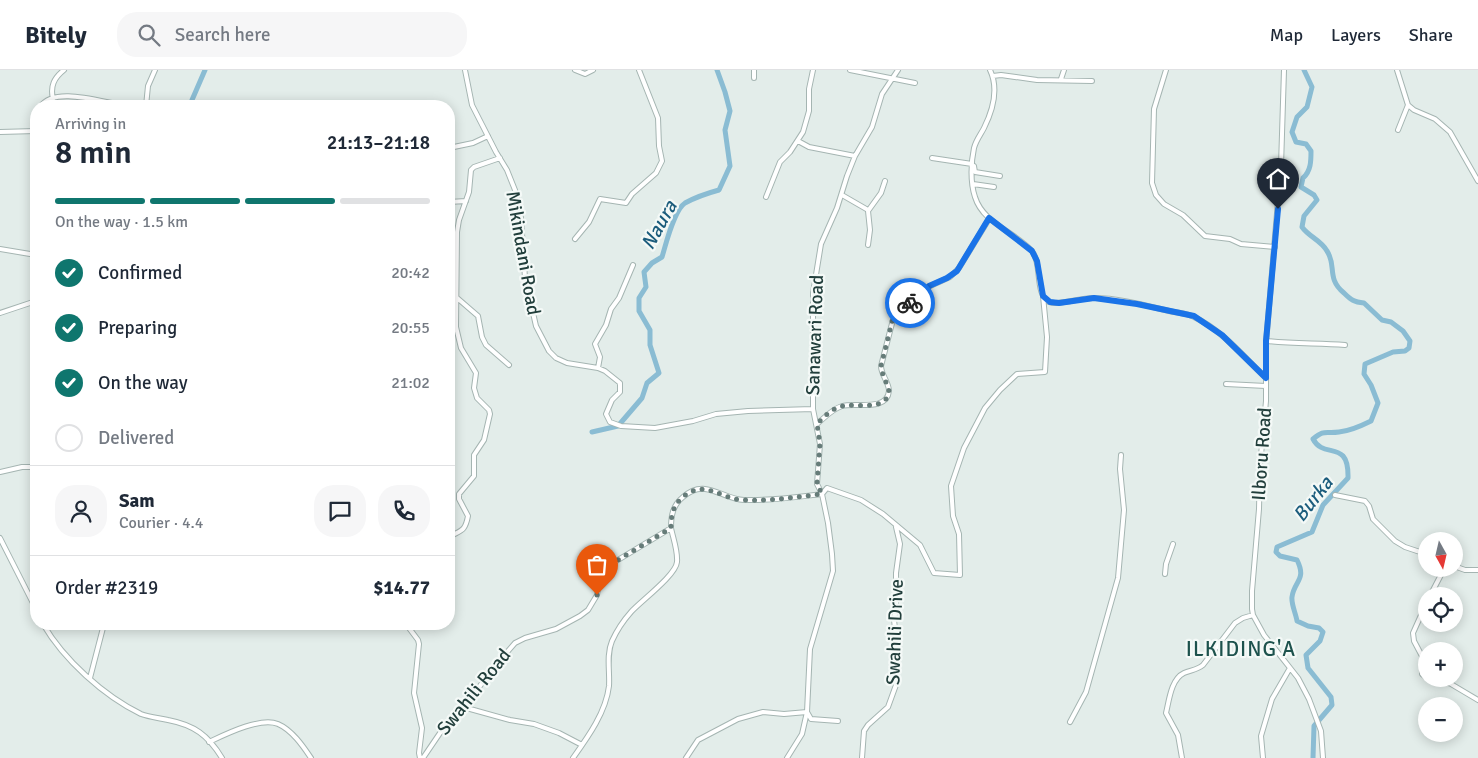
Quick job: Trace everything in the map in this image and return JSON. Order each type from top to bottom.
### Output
[{"type":"street","points":[[64,70],[54,81],[53,99],[67,96],[97,100]]},
{"type":"street","points":[[147,100],[148,86],[155,70]]},
{"type":"street","name":"Mikindani Road","points":[[465,70],[472,104],[507,170],[515,190],[522,237],[524,278],[536,326],[549,351],[556,358],[567,364],[598,368],[620,383],[620,392],[612,400],[606,414],[610,422],[621,426],[655,428],[693,421],[716,414],[813,409]]},
{"type":"street","points":[[575,70],[585,74],[593,70]]},
{"type":"street","points":[[575,239],[588,222],[600,199],[626,203],[632,194],[652,178],[659,168],[662,158],[659,146],[658,118],[639,70]]},
{"type":"street","points":[[754,70],[754,78]]},
{"type":"street","points":[[766,197],[780,162],[802,135],[809,111],[809,89],[813,70]]},
{"type":"street","points":[[850,70],[915,84]]},
{"type":"street","name":"Sanawari Road","points":[[788,758],[802,734],[807,712],[810,649],[832,571],[829,530],[822,494],[817,484],[820,444],[813,409],[813,293],[815,277],[821,244],[842,195],[855,156],[872,127],[882,94],[898,70]]},
{"type":"street","points":[[573,758],[594,726],[605,702],[609,685],[610,649],[618,629],[637,605],[673,572],[677,564],[671,528],[671,514],[680,499],[687,493],[699,488],[712,490],[738,500],[767,501],[822,494],[827,488],[861,500],[883,514],[920,546],[934,573],[960,575],[959,534],[953,516],[951,486],[964,448],[985,408],[1017,374],[1046,372],[1047,337],[1037,261],[1032,251],[984,215],[974,196],[972,164],[974,148],[993,104],[995,88],[990,70]]},
{"type":"street","points":[[1061,79],[1064,70]]},
{"type":"street","points":[[1166,70],[1154,109],[1152,183],[1156,195],[1164,204],[1183,215],[1205,236],[1230,239],[1241,244],[1275,246]]},
{"type":"street","name":"Ilboru Road","points":[[1284,70],[1281,166],[1266,341],[1266,386],[1252,591],[1253,615],[1264,635],[1303,686],[1319,725],[1323,742],[1323,758]]},
{"type":"street","points":[[1397,70],[1408,105],[1414,110],[1440,122],[1450,132],[1478,181]]},
{"type":"street","points":[[993,76],[1001,75],[1037,80],[1061,79],[1072,82],[1092,81]]},
{"type":"street","points":[[1398,130],[1408,105]]},
{"type":"street","points":[[0,132],[30,131]]},
{"type":"street","points":[[455,147],[473,143],[488,136]]},
{"type":"street","points":[[798,141],[809,147],[855,156]]},
{"type":"street","points":[[455,534],[465,526],[468,516],[459,499],[459,494],[474,476],[474,456],[482,443],[490,414],[489,410],[477,398],[474,388],[476,372],[458,341],[456,327],[457,232],[469,192],[472,169],[500,158]]},
{"type":"street","points":[[932,158],[972,164]]},
{"type":"street","points":[[972,164],[975,172],[1000,176]]},
{"type":"street","points":[[868,245],[870,230],[868,210],[881,193],[885,181]]},
{"type":"street","points":[[973,184],[994,186]]},
{"type":"street","points":[[842,195],[868,210]]},
{"type":"street","points":[[455,202],[466,201]]},
{"type":"street","points":[[817,424],[842,406],[875,404],[886,399],[889,390],[881,366],[896,308],[900,305],[917,302],[929,286],[954,274],[989,218]]},
{"type":"street","points":[[0,249],[30,254]]},
{"type":"street","points":[[598,368],[600,357],[595,344],[606,325],[610,312],[619,298],[633,265]]},
{"type":"street","points":[[1043,296],[1050,302],[1059,303],[1094,298],[1137,304],[1194,316],[1222,335],[1266,378]]},
{"type":"street","points":[[456,298],[478,316],[482,337],[486,345],[509,365]]},
{"type":"street","points":[[0,313],[30,303]]},
{"type":"street","points":[[1266,341],[1290,344],[1345,345]]},
{"type":"street","points":[[1226,384],[1266,386]]},
{"type":"street","points":[[1070,722],[1086,692],[1118,578],[1124,515],[1120,469],[1122,455]]},
{"type":"street","points":[[0,472],[30,467]]},
{"type":"street","points":[[1335,495],[1365,500],[1374,521],[1395,541],[1418,551]]},
{"type":"street","name":"Swahili Drive","points":[[862,758],[864,731],[888,707],[898,677],[894,620],[896,573],[900,544],[895,525]]},
{"type":"street","name":"Swahili Road","points":[[410,630],[419,644],[414,692],[422,728],[419,753],[422,758],[440,733],[515,643],[525,638],[551,631],[580,616],[594,602],[599,588],[600,574],[603,569],[671,528]]},
{"type":"street","points":[[0,538],[30,597]]},
{"type":"street","points":[[1165,574],[1172,544]]},
{"type":"street","points":[[1463,569],[1478,570]]},
{"type":"street","points":[[1182,758],[1178,735],[1166,714],[1175,681],[1183,674],[1198,669],[1203,665],[1237,621],[1253,615]]},
{"type":"street","points":[[1418,621],[1413,632],[1418,648]]},
{"type":"street","points":[[48,630],[60,648],[97,686],[121,703],[146,716],[188,725],[201,732],[222,758]]},
{"type":"street","points":[[90,678],[102,630]]},
{"type":"street","points":[[1263,758],[1260,736],[1272,699],[1290,668]]},
{"type":"street","points":[[1456,687],[1478,700]]},
{"type":"street","points":[[463,707],[510,720],[534,724],[559,733],[582,745]]},
{"type":"street","points":[[686,758],[698,740],[745,716],[763,712],[784,714],[807,712],[811,719],[838,721]]},
{"type":"street","points":[[210,742],[255,724],[270,723],[284,728],[301,744],[311,758]]},
{"type":"waterway","points":[[192,100],[205,70]]},
{"type":"waterway","name":"Naura","points":[[592,432],[618,426],[642,398],[647,383],[659,373],[650,345],[650,330],[639,311],[639,298],[646,287],[644,272],[652,263],[662,257],[671,228],[681,207],[693,199],[719,190],[730,166],[725,130],[730,111],[717,70]]},
{"type":"waterway","name":"Burka","points":[[1304,70],[1312,87],[1307,107],[1297,117],[1292,132],[1296,142],[1306,144],[1311,151],[1310,166],[1303,178],[1301,187],[1314,195],[1317,200],[1304,216],[1302,227],[1322,244],[1327,251],[1330,256],[1333,277],[1339,288],[1351,299],[1364,303],[1382,320],[1391,322],[1403,331],[1410,341],[1409,348],[1405,351],[1393,352],[1365,364],[1364,374],[1371,385],[1378,403],[1371,421],[1347,431],[1323,433],[1313,439],[1323,448],[1335,451],[1345,458],[1348,478],[1323,505],[1312,532],[1277,547],[1276,552],[1280,556],[1297,560],[1300,567],[1300,576],[1292,597],[1297,621],[1319,628],[1323,632],[1320,641],[1306,655],[1308,668],[1331,697],[1332,705],[1314,726],[1313,758]]},
{"type":"way so far","points":[[597,595],[600,583],[599,578],[603,569],[671,528],[673,509],[680,499],[690,491],[704,488],[738,500],[767,501],[822,494],[817,484],[820,444],[817,424],[842,406],[879,404],[886,399],[889,390],[881,366],[896,307],[910,303]]},
{"type":"district","name":"ILKIDING'A","points":[[1241,649]]},
{"type":"route","points":[[910,303],[918,301],[929,286],[957,271],[989,218],[1032,251],[1037,261],[1043,296],[1050,302],[1059,303],[1094,298],[1137,304],[1194,316],[1222,335],[1266,378],[1266,341],[1278,209]]}]
